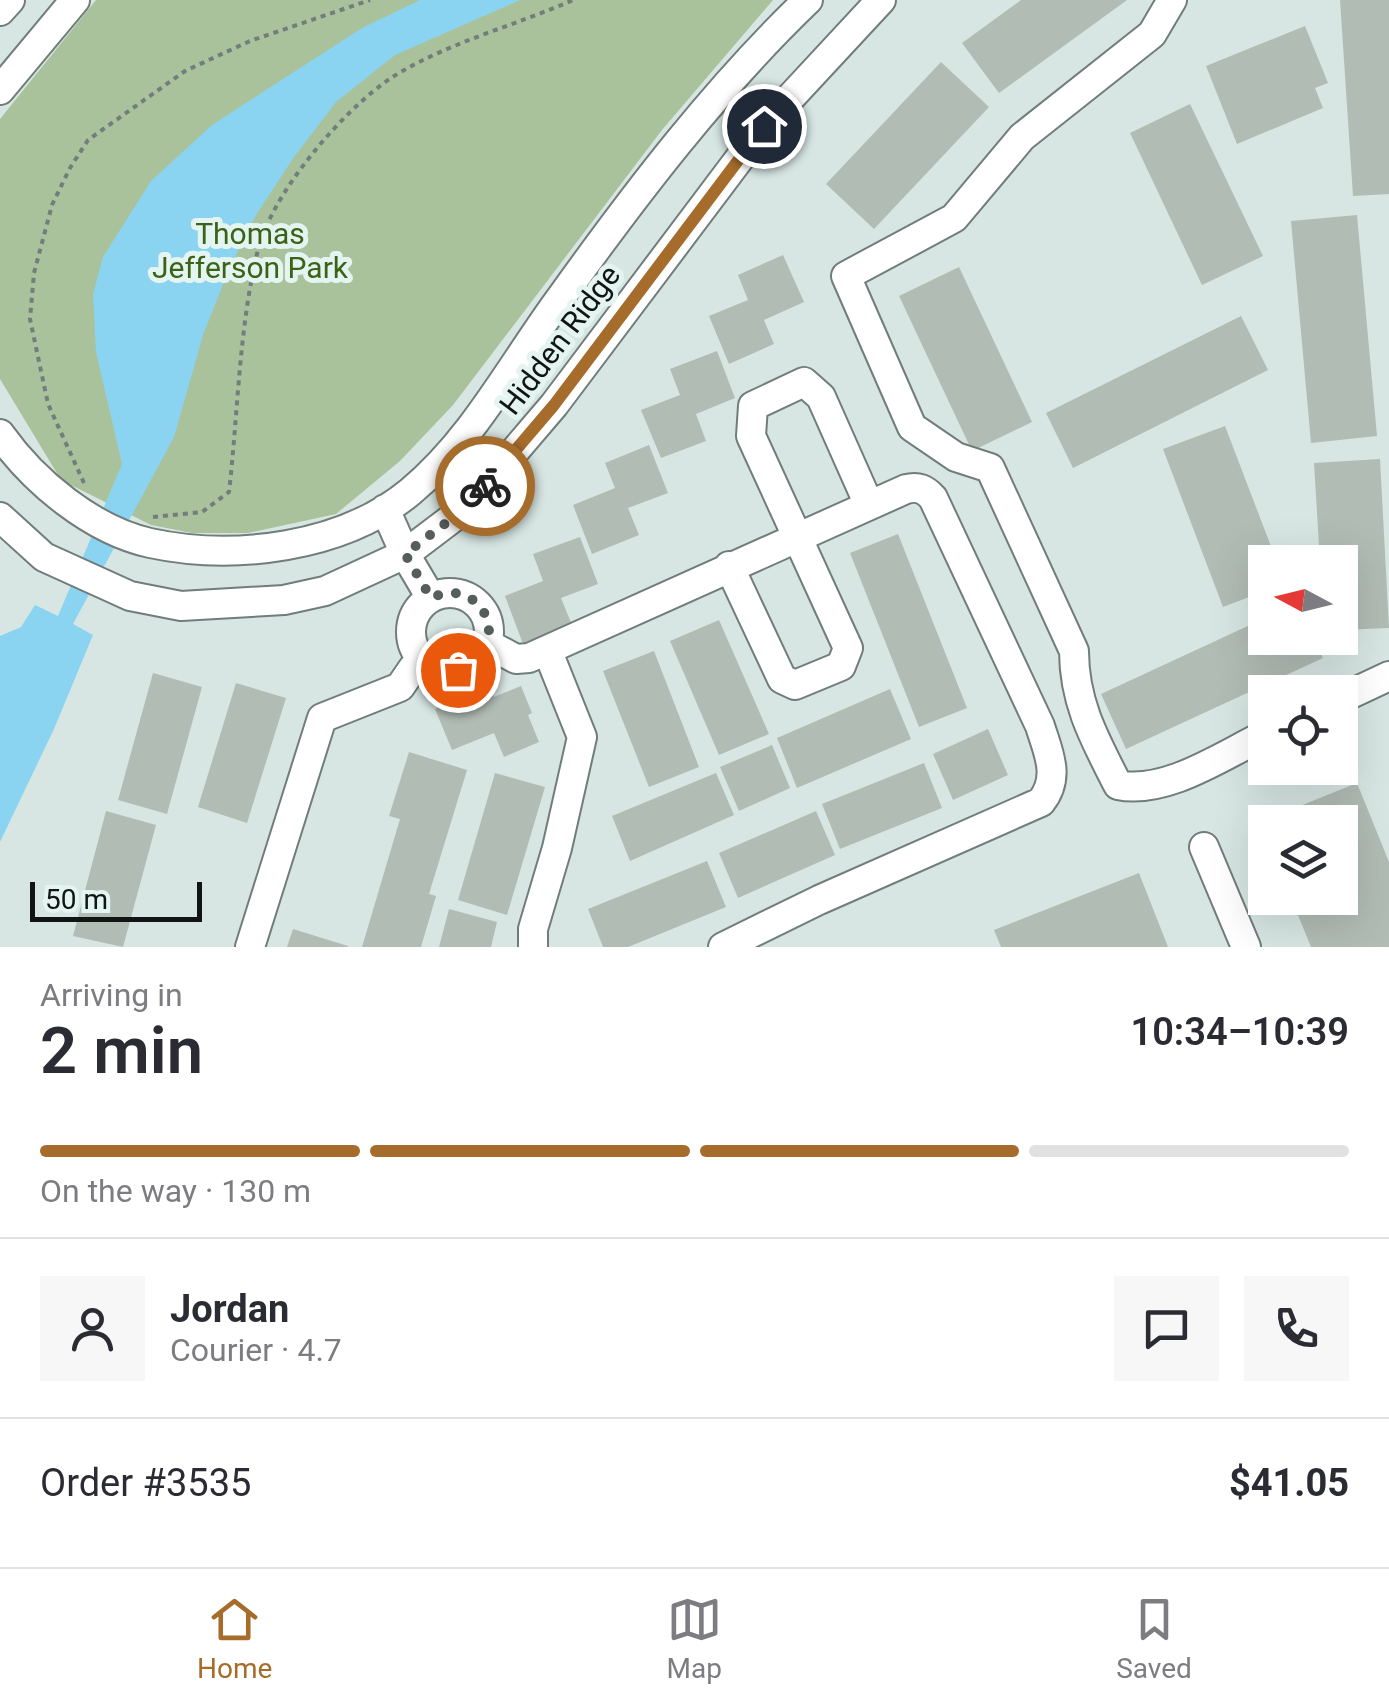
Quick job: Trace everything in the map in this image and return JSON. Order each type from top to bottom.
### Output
[{"type":"street","points":[[0,11],[10,0]]},
{"type":"street","points":[[0,90],[75,0]]},
{"type":"street","name":"Hidden Ridge","points":[[0,434],[42,481],[80,497],[106,526],[148,530],[202,550],[270,548],[342,530],[385,509],[410,492],[456,448],[562,295],[698,120],[808,0]]},
{"type":"street","name":"Hidden Ridge","points":[[0,517],[44,558],[130,596],[180,606],[284,600],[325,591],[405,554],[467,507],[554,405],[764,126],[881,0]]},
{"type":"street","points":[[1172,0],[1152,34],[1022,138],[954,218],[846,276],[912,427],[956,457],[990,468],[1074,651],[1074,682],[1090,731],[1118,786],[1135,789],[1161,785],[1248,743]]},
{"type":"street","points":[[730,566],[782,679],[794,685],[841,666],[848,648],[751,436],[753,406],[804,382],[821,397],[869,505]]},
{"type":"street","points":[[488,644],[516,659],[548,652],[730,566],[916,486],[933,498],[1040,726],[1053,766],[1048,793],[1041,802],[1020,812],[819,900],[723,947]]},
{"type":"street","points":[[385,509],[431,598]]},
{"type":"street","points":[[450,592],[472,598],[486,615],[488,644],[477,660],[458,670],[435,668],[423,660],[413,642],[419,608],[431,598],[450,592]]},
{"type":"street","points":[[534,947],[533,929],[557,848],[582,737],[548,652]]},
{"type":"street","points":[[250,947],[322,718],[400,688],[412,668],[423,660]]},
{"type":"street","points":[[1358,691],[1389,676]]},
{"type":"street","points":[[1204,847],[1246,947]]},
{"type":"path","points":[[80,497],[48,404],[30,318],[34,273],[52,205],[70,168],[88,140],[185,71],[250,41],[370,0]]},
{"type":"path","points":[[148,530],[202,512],[229,492],[258,248],[281,201],[314,150],[351,111],[392,78],[454,48],[573,0]]},
{"type":"green space","name":"Thomas Jefferson Park","points":[[96,0],[773,0],[662,130],[453,405],[400,461],[336,514],[248,533],[192,533],[151,525],[61,480],[0,379],[0,119]]},
{"type":"water","points":[[420,0],[520,0],[395,55],[336,102],[256,215],[203,335],[174,437],[73,624],[93,635],[0,842],[0,636],[21,627],[35,605],[58,616],[122,464],[96,352],[93,294],[103,257],[151,181],[212,125],[362,28]]},
{"type":"building","points":[[1021,0],[1127,0],[999,93],[962,43]]},
{"type":"building","points":[[1340,0],[1389,0],[1389,194],[1353,196]]},
{"type":"building","points":[[1305,26],[1328,83],[1315,88],[1323,108],[1237,144],[1206,66]]},
{"type":"building","points":[[941,62],[989,107],[874,229],[826,184]]},
{"type":"building","points":[[1190,104],[1263,256],[1202,285],[1130,133]]},
{"type":"building","points":[[1357,215],[1377,436],[1311,443],[1291,221]]},
{"type":"building","points":[[783,255],[804,302],[764,320],[774,344],[729,364],[709,316],[748,300],[738,275]]},
{"type":"building","points":[[959,267],[1032,422],[972,451],[899,296]]},
{"type":"building","points":[[1241,316],[1268,370],[1073,468],[1046,413]]},
{"type":"building","points":[[717,351],[735,398],[696,414],[706,441],[661,458],[641,410],[680,395],[670,369]]},
{"type":"building","points":[[1225,426],[1270,545],[1248,545],[1248,597],[1223,607],[1163,449]]},
{"type":"building","points":[[649,445],[668,493],[628,508],[639,535],[592,554],[573,505],[615,488],[605,463]]},
{"type":"building","points":[[1380,459],[1389,628],[1358,629],[1358,545],[1319,545],[1314,463]]},
{"type":"building","points":[[898,534],[967,708],[919,727],[850,553]]},
{"type":"building","points":[[580,537],[598,584],[561,598],[572,625],[523,644],[505,596],[543,581],[533,554]]},
{"type":"building","points":[[719,620],[769,734],[719,755],[670,641]]},
{"type":"building","points":[[1248,626],[1248,655],[1323,658],[1286,675],[1248,675],[1248,693],[1126,749],[1101,694]]},
{"type":"building","points":[[654,651],[699,767],[649,787],[603,671]]},
{"type":"building","points":[[153,673],[202,687],[167,814],[118,800]]},
{"type":"building","points":[[236,683],[286,698],[247,823],[198,807]]},
{"type":"building","points":[[490,686],[494,697],[521,686],[539,742],[504,757],[494,733],[452,750],[435,709]]},
{"type":"building","points":[[890,689],[911,739],[797,788],[777,738]]},
{"type":"building","points":[[988,729],[1008,775],[953,800],[933,754]]},
{"type":"building","points":[[772,745],[790,788],[739,811],[720,767]]},
{"type":"building","points":[[409,752],[467,770],[429,894],[436,896],[421,947],[362,947],[400,819],[389,816]]},
{"type":"building","points":[[924,763],[942,808],[840,849],[822,804]]},
{"type":"building","points":[[495,773],[545,787],[507,915],[458,900]]},
{"type":"building","points":[[716,773],[734,815],[630,861],[612,816]]},
{"type":"building","points":[[1358,785],[1389,862],[1389,947],[1311,947],[1298,915],[1358,915],[1358,805],[1302,805]]},
{"type":"building","points":[[106,811],[156,825],[123,947],[73,936]]},
{"type":"building","points":[[816,811],[835,855],[738,898],[719,853]]},
{"type":"building","points":[[707,861],[726,907],[628,947],[603,947],[588,909]]},
{"type":"building","points":[[1139,873],[1168,947],[1001,947],[994,930]]},
{"type":"building","points":[[449,909],[497,922],[491,947],[439,947]]},
{"type":"building","points":[[293,929],[348,946],[348,947],[287,947]]},
{"type":"way so far","points":[[458,670],[477,660],[488,644],[486,615],[472,598],[461,594],[450,592],[431,598],[405,554],[467,507],[485,486]]},
{"type":"route","points":[[485,486],[554,405],[764,126]]}]
